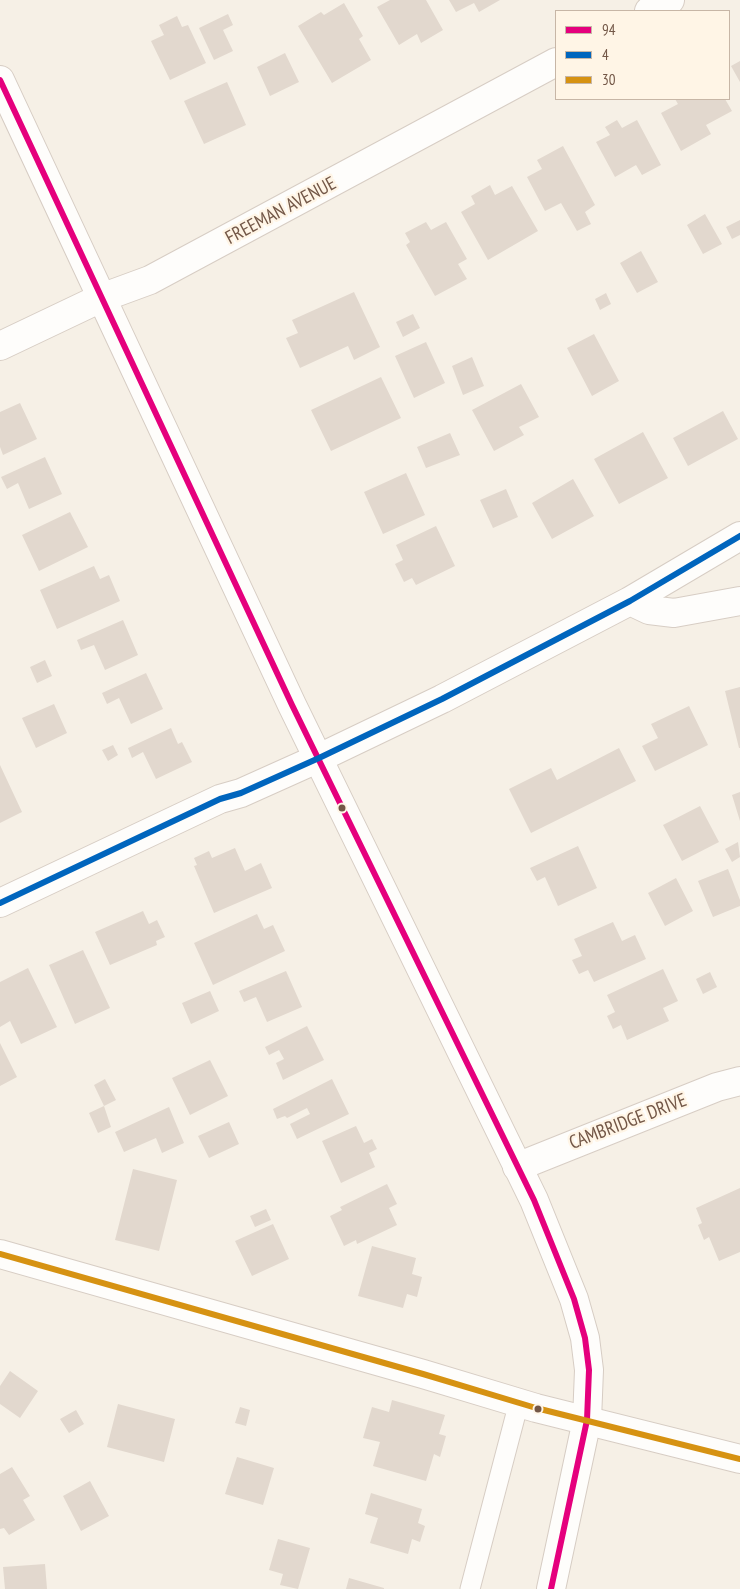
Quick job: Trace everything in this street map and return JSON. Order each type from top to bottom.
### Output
[{"type":"street","points":[[651,10],[670,0]]},
{"type":"street","name":"FREEMAN AVENUE","points":[[0,346],[101,298],[150,280],[555,63]]},
{"type":"street","points":[[0,80],[213,533],[292,706],[517,1167],[560,1260],[581,1322],[589,1370],[587,1420],[551,1589]]},
{"type":"street","points":[[0,903],[220,799],[241,793],[319,758],[442,699],[630,602],[740,536]]},
{"type":"street","points":[[630,602],[649,610],[674,613],[740,601]]},
{"type":"street","name":"CAMBRIDGE DRIVE","points":[[517,1167],[708,1091],[740,1081]]},
{"type":"street","points":[[0,1254],[519,1402],[668,1443],[740,1459]]},
{"type":"lane","points":[[470,1589],[519,1402]]},
{"type":"building","points":[[390,0],[426,0],[443,30],[421,43],[417,34],[399,45],[377,7]]},
{"type":"building","points":[[449,0],[500,0],[479,12],[474,3],[456,12]]},
{"type":"building","points":[[344,3],[363,36],[359,39],[371,60],[332,83],[298,26],[321,12],[324,15]]},
{"type":"building","points":[[228,14],[233,25],[223,30],[233,51],[214,60],[199,28]]},
{"type":"building","points":[[177,16],[182,27],[188,25],[206,63],[170,80],[151,41],[164,35],[159,25]]},
{"type":"building","points":[[285,53],[299,82],[270,96],[257,67]]},
{"type":"building","points":[[740,61],[740,82],[731,66]]},
{"type":"building","points":[[227,82],[246,125],[204,144],[184,101]]},
{"type":"building","points":[[676,100],[726,100],[732,111],[706,125],[711,134],[681,151],[661,113],[678,104]]},
{"type":"building","points":[[617,120],[622,128],[637,120],[661,165],[642,175],[636,165],[615,177],[596,142],[610,135],[605,127]]},
{"type":"building","points":[[563,146],[595,205],[585,212],[591,224],[577,231],[561,203],[545,211],[527,177],[542,169],[537,160]]},
{"type":"building","points":[[490,185],[495,195],[512,186],[538,231],[488,260],[461,212],[475,204],[471,196]]},
{"type":"building","points":[[705,214],[722,244],[703,254],[687,225]]},
{"type":"building","points":[[740,220],[740,235],[732,239],[726,227]]},
{"type":"building","points":[[426,222],[431,230],[446,222],[467,259],[458,264],[467,279],[435,296],[406,245],[410,242],[405,233]]},
{"type":"building","points":[[641,251],[658,282],[637,293],[620,263]]},
{"type":"building","points":[[354,292],[380,347],[354,360],[348,346],[300,368],[286,338],[298,333],[292,320]]},
{"type":"building","points":[[606,293],[611,304],[600,310],[595,299]]},
{"type":"building","points":[[413,314],[420,328],[403,337],[396,322]]},
{"type":"building","points":[[594,334],[619,381],[592,396],[567,348]]},
{"type":"building","points":[[426,342],[445,383],[414,398],[395,356]]},
{"type":"building","points":[[472,357],[484,386],[463,395],[452,366]]},
{"type":"building","points":[[381,377],[401,418],[331,451],[311,410]]},
{"type":"building","points":[[521,384],[539,417],[519,427],[524,435],[494,451],[472,410]]},
{"type":"building","points":[[20,403],[37,439],[3,455],[0,447],[0,412]]},
{"type":"building","points":[[723,411],[738,439],[688,466],[673,438]]},
{"type":"building","points":[[643,432],[668,478],[619,504],[594,459]]},
{"type":"building","points":[[450,433],[460,455],[426,468],[417,447]]},
{"type":"building","points":[[45,457],[62,494],[29,509],[18,483],[7,489],[1,477]]},
{"type":"building","points":[[406,473],[425,515],[383,534],[364,492]]},
{"type":"building","points":[[573,479],[594,516],[552,539],[532,503]]},
{"type":"building","points":[[506,489],[518,517],[493,528],[480,500]]},
{"type":"building","points":[[70,512],[88,547],[39,571],[22,535]]},
{"type":"building","points":[[436,526],[455,566],[416,585],[412,578],[404,582],[395,564],[403,560],[396,545]]},
{"type":"building","points":[[94,566],[100,579],[109,575],[120,601],[57,629],[40,590]]},
{"type":"building","points":[[123,620],[138,655],[105,670],[94,645],[81,650],[77,640]]},
{"type":"building","points":[[45,660],[52,676],[37,683],[30,667]]},
{"type":"building","points":[[146,673],[163,709],[131,724],[119,698],[107,704],[102,693]]},
{"type":"building","points":[[740,687],[740,748],[739,748],[725,691]]},
{"type":"building","points":[[54,704],[67,733],[36,748],[22,718]]},
{"type":"building","points":[[689,706],[708,745],[655,771],[642,746],[658,738],[651,724]]},
{"type":"building","points":[[171,728],[178,744],[182,742],[192,762],[156,779],[143,752],[132,758],[128,748]]},
{"type":"building","points":[[113,745],[118,755],[108,761],[102,750]]},
{"type":"building","points":[[619,748],[636,781],[531,833],[509,789],[551,768],[557,780]]},
{"type":"building","points":[[0,765],[22,812],[0,823]]},
{"type":"building","points":[[740,792],[740,821],[732,795]]},
{"type":"building","points":[[700,806],[719,842],[682,861],[663,825]]},
{"type":"building","points":[[738,842],[740,857],[732,862],[725,849]]},
{"type":"building","points":[[578,846],[597,888],[558,906],[545,877],[537,881],[530,868]]},
{"type":"building","points":[[235,848],[245,871],[261,863],[272,888],[214,913],[194,866],[197,865],[194,858],[209,851],[212,858]]},
{"type":"building","points":[[728,869],[740,900],[740,906],[713,917],[698,881]]},
{"type":"building","points":[[676,878],[693,911],[665,926],[648,893]]},
{"type":"building","points":[[143,911],[149,924],[157,920],[165,937],[156,941],[157,945],[110,965],[95,932]]},
{"type":"building","points":[[257,914],[264,929],[273,925],[285,951],[213,985],[194,943]]},
{"type":"building","points":[[613,922],[622,941],[635,935],[646,959],[594,982],[588,970],[579,974],[572,960],[582,956],[574,939]]},
{"type":"building","points":[[83,950],[110,1008],[75,1024],[49,965]]},
{"type":"building","points":[[28,968],[57,1027],[21,1044],[10,1021],[0,1027],[0,982]]},
{"type":"building","points":[[663,969],[678,1001],[663,1008],[669,1021],[627,1040],[621,1025],[613,1029],[607,1016],[615,1012],[607,995]]},
{"type":"building","points":[[286,971],[302,1007],[267,1022],[256,997],[244,1002],[239,991]]},
{"type":"building","points":[[710,972],[717,987],[703,994],[696,979]]},
{"type":"building","points":[[210,991],[219,1011],[191,1024],[182,1003]]},
{"type":"building","points":[[307,1026],[324,1060],[283,1080],[276,1063],[284,1059],[279,1050],[269,1055],[265,1047]]},
{"type":"building","points":[[0,1043],[17,1077],[0,1086]]},
{"type":"building","points":[[210,1060],[228,1096],[190,1115],[172,1078]]},
{"type":"building","points":[[105,1079],[116,1100],[104,1106],[94,1085]]},
{"type":"building","points":[[332,1079],[349,1114],[297,1139],[290,1124],[310,1114],[307,1108],[287,1118],[285,1116],[277,1119],[273,1109]]},
{"type":"building","points":[[104,1106],[111,1127],[98,1133],[89,1113]]},
{"type":"building","points":[[169,1107],[184,1143],[162,1153],[156,1138],[124,1152],[115,1132]]},
{"type":"building","points":[[229,1122],[239,1144],[209,1158],[198,1136]]},
{"type":"building","points":[[356,1126],[364,1143],[372,1139],[377,1149],[369,1153],[375,1167],[341,1183],[322,1141]]},
{"type":"building","points":[[133,1169],[177,1180],[159,1251],[115,1240]]},
{"type":"building","points":[[387,1184],[397,1204],[389,1208],[397,1225],[357,1244],[356,1240],[344,1246],[330,1216],[342,1210],[340,1207]]},
{"type":"building","points":[[740,1188],[740,1252],[719,1261],[709,1237],[704,1240],[698,1225],[702,1223],[696,1208]]},
{"type":"building","points":[[266,1209],[271,1220],[255,1227],[250,1216]]},
{"type":"building","points":[[273,1224],[289,1259],[252,1276],[235,1241]]},
{"type":"building","points":[[372,1246],[416,1258],[412,1274],[422,1277],[417,1297],[407,1294],[403,1308],[358,1296]]},
{"type":"building","points":[[10,1371],[38,1391],[20,1418],[0,1404],[0,1386]]},
{"type":"building","points":[[392,1400],[445,1415],[439,1434],[446,1436],[440,1457],[434,1454],[426,1481],[373,1466],[380,1442],[363,1438],[372,1407],[389,1412]]},
{"type":"building","points":[[118,1404],[175,1419],[164,1462],[107,1447]]},
{"type":"building","points":[[240,1407],[250,1410],[246,1426],[235,1423]]},
{"type":"building","points":[[76,1410],[84,1424],[69,1433],[60,1419]]},
{"type":"building","points":[[237,1457],[274,1468],[263,1505],[225,1494]]},
{"type":"building","points":[[12,1467],[30,1496],[23,1500],[35,1520],[9,1535],[4,1528],[0,1529],[0,1474]]},
{"type":"building","points":[[90,1481],[109,1516],[81,1531],[63,1496]]},
{"type":"building","points":[[371,1493],[422,1509],[418,1523],[425,1526],[420,1542],[412,1539],[408,1554],[370,1543],[378,1518],[365,1514]]},
{"type":"building","points":[[278,1539],[310,1548],[298,1589],[280,1585],[283,1574],[269,1570]]},
{"type":"building","points":[[45,1564],[47,1589],[5,1589],[3,1567]]},
{"type":"building","points":[[349,1578],[384,1588],[384,1589],[346,1589]]},
{"type":"transit line","name":"94","points":[[0,80],[292,705],[534,1200],[574,1299],[585,1338],[589,1370],[587,1420],[551,1589]]},
{"type":"transit line","name":"4","points":[[0,903],[220,799],[241,793],[319,758],[442,699],[630,601],[740,536]]},
{"type":"transit line","name":"30","points":[[0,1254],[536,1408],[740,1459]]}]
